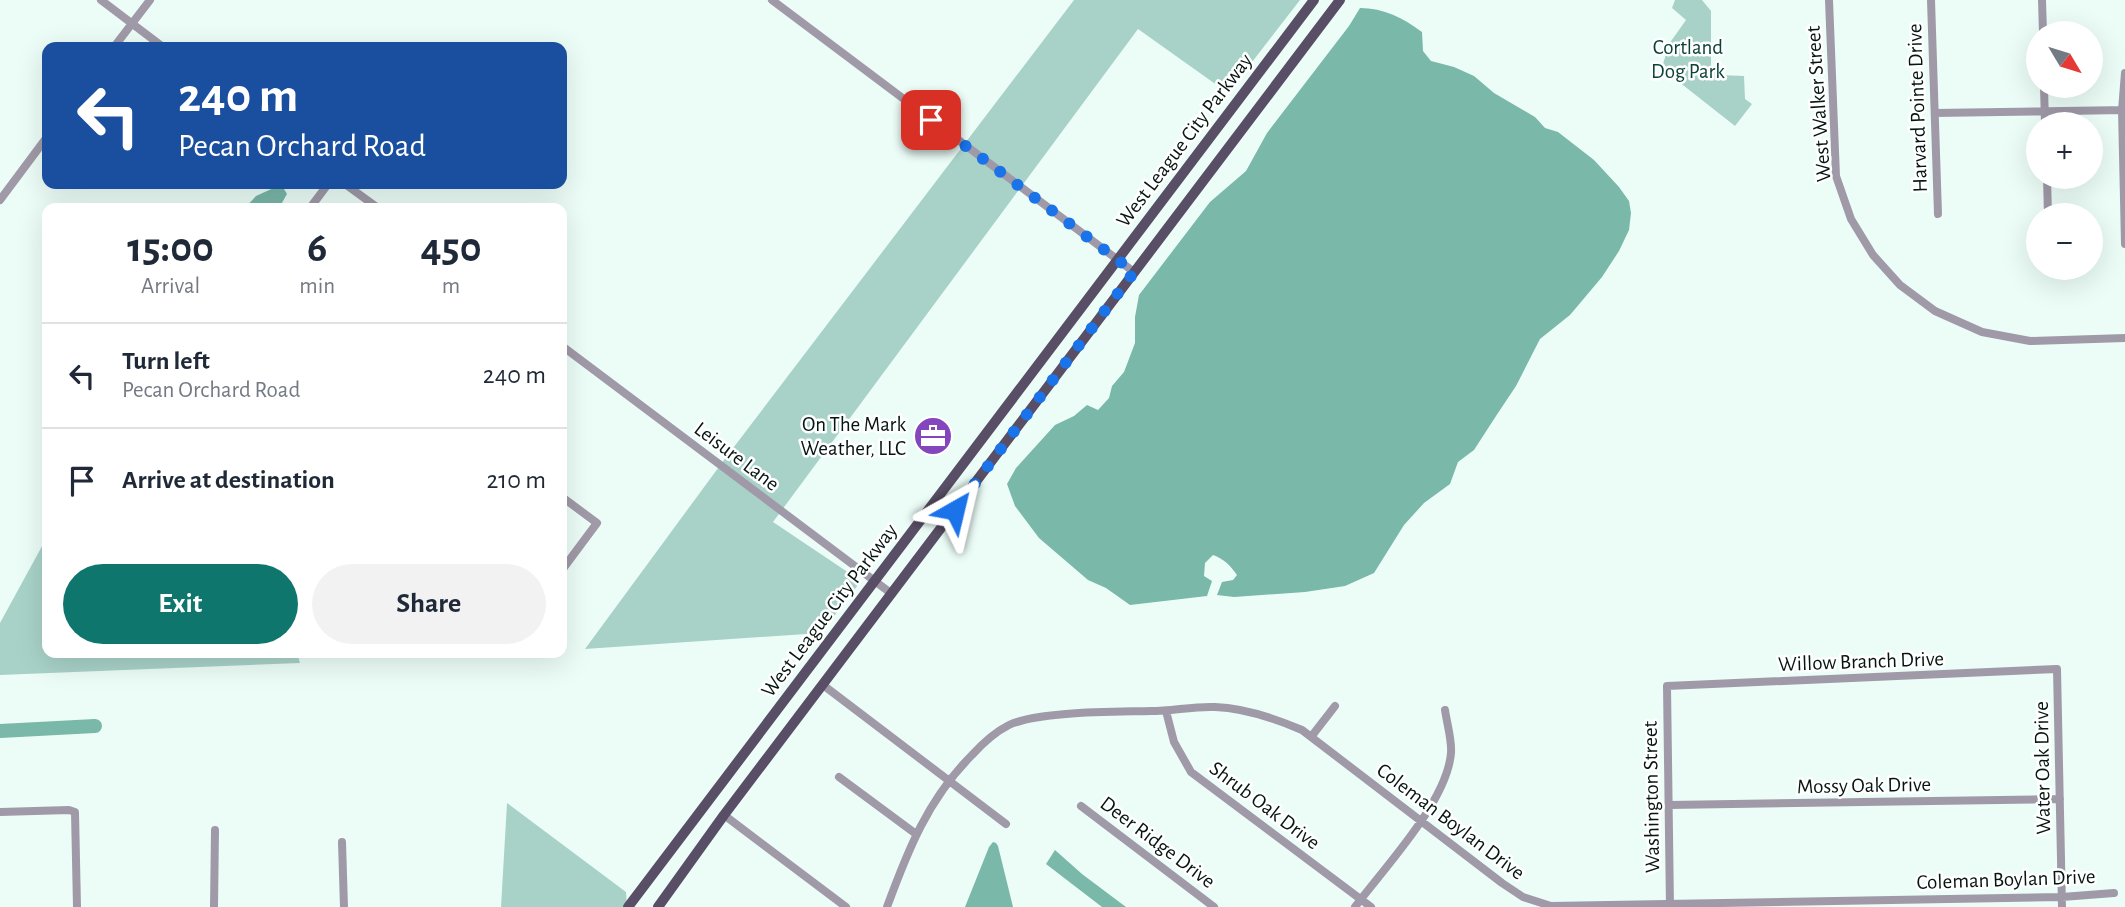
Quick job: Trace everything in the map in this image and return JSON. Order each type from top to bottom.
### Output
[{"type":"main road","name":"West League City Parkway","points":[[628,907],[1314,0]]},
{"type":"main road","name":"West League City Parkway","points":[[658,907],[724,815],[1340,0]]},
{"type":"main road","points":[[707,802],[724,815]]},
{"type":"street","points":[[101,0],[156,42]]},
{"type":"street","points":[[118,42],[150,0]]},
{"type":"street","points":[[772,0],[1134,272]]},
{"type":"street","name":"West Walker Street","points":[[1829,0],[1836,176],[1851,219],[1873,255],[1900,285],[1935,311],[1982,332],[2030,341],[2125,338]]},
{"type":"street","name":"Harvard Pointe Drive","points":[[1931,0],[1938,214]]},
{"type":"street","points":[[2042,0],[2043,21]]},
{"type":"street","points":[[2125,73],[2125,244]]},
{"type":"street","points":[[2044,98],[2045,111]]},
{"type":"street","points":[[1935,113],[2124,110]]},
{"type":"street","points":[[0,200],[42,144]]},
{"type":"street","points":[[352,189],[371,203]]},
{"type":"street","name":"Leisure Lane","points":[[567,350],[892,594]]},
{"type":"street","points":[[567,501],[597,523],[567,563]]},
{"type":"street","name":"Willow Branch Drive","points":[[1667,686],[2057,669]]},
{"type":"street","name":"Water Oak Drive","points":[[2057,669],[2062,907]]},
{"type":"street","points":[[823,685],[1006,824]]},
{"type":"street","name":"Washington Street","points":[[1667,686],[1670,905]]},
{"type":"street","points":[[1311,737],[1335,706]]},
{"type":"street","name":"Coleman Boylan Drive","points":[[887,907],[906,854],[924,817],[961,766],[985,742],[1009,725],[1044,716],[1214,707],[1270,716],[1301,730],[1502,883],[1523,897],[1551,906],[2062,897],[2114,893]]},
{"type":"street","points":[[1354,907],[1421,821],[1438,792],[1451,752],[1445,710]]},
{"type":"street","name":"Shrub Oak Drive","points":[[1166,711],[1174,742],[1191,772],[1371,907]]},
{"type":"street","points":[[839,777],[916,834]]},
{"type":"street","name":"Mossy Oak Drive","points":[[1669,805],[2060,799]]},
{"type":"street","name":"Deer Ridge Drive","points":[[1081,806],[1214,907]]},
{"type":"street","points":[[0,812],[75,812],[77,907]]},
{"type":"street","points":[[724,815],[846,907]]},
{"type":"street","points":[[215,830],[215,907]]},
{"type":"street","points":[[342,842],[344,907]]},
{"type":"green space","points":[[1074,0],[1300,0],[1228,93],[1138,29],[773,522],[861,581],[821,633],[585,649],[724,460]]},
{"type":"green space","name":"Cortland Dog Park","points":[[1675,0],[1702,0],[1711,11],[1711,65],[1719,75],[1744,76],[1745,99],[1752,104],[1735,126],[1674,78],[1663,64],[1669,44],[1686,20],[1672,8]]},
{"type":"green space","points":[[42,546],[42,658],[298,658],[300,663],[0,675],[0,623]]},
{"type":"green space","points":[[507,803],[626,892],[627,907],[501,907]]},
{"type":"shaded area","points":[[1360,8],[1385,12],[1415,27],[1422,32],[1423,51],[1431,61],[1474,76],[1494,93],[1535,117],[1545,128],[1558,132],[1594,160],[1629,201],[1629,230],[1602,277],[1570,315],[1540,339],[1516,386],[1474,450],[1458,462],[1450,484],[1424,503],[1404,525],[1374,573],[1345,586],[1234,597],[1217,595],[1222,582],[1233,580],[1237,575],[1220,558],[1213,555],[1205,563],[1204,576],[1212,581],[1207,596],[1130,605],[1106,588],[1088,580],[1039,538],[1015,506],[1007,484],[1016,468],[1055,425],[1074,416],[1087,405],[1098,410],[1109,398],[1112,386],[1124,372],[1135,343],[1135,317],[1139,295],[1210,202],[1246,171],[1267,133]]},
{"type":"shaded area","points":[[271,189],[284,189],[287,194],[282,203],[250,203],[256,196]]},
{"type":"shaded area","points":[[993,842],[998,846],[1013,907],[965,907],[989,847]]},
{"type":"shaded area","points":[[1055,850],[1126,907],[1102,907],[1046,864]]},
{"type":"waterway","points":[[0,731],[95,726]]},
{"type":"place","name":"On The Mark Weather, LLC","points":[[933,436]]},
{"type":"route","points":[[931,120],[1134,272],[955,510]]}]
